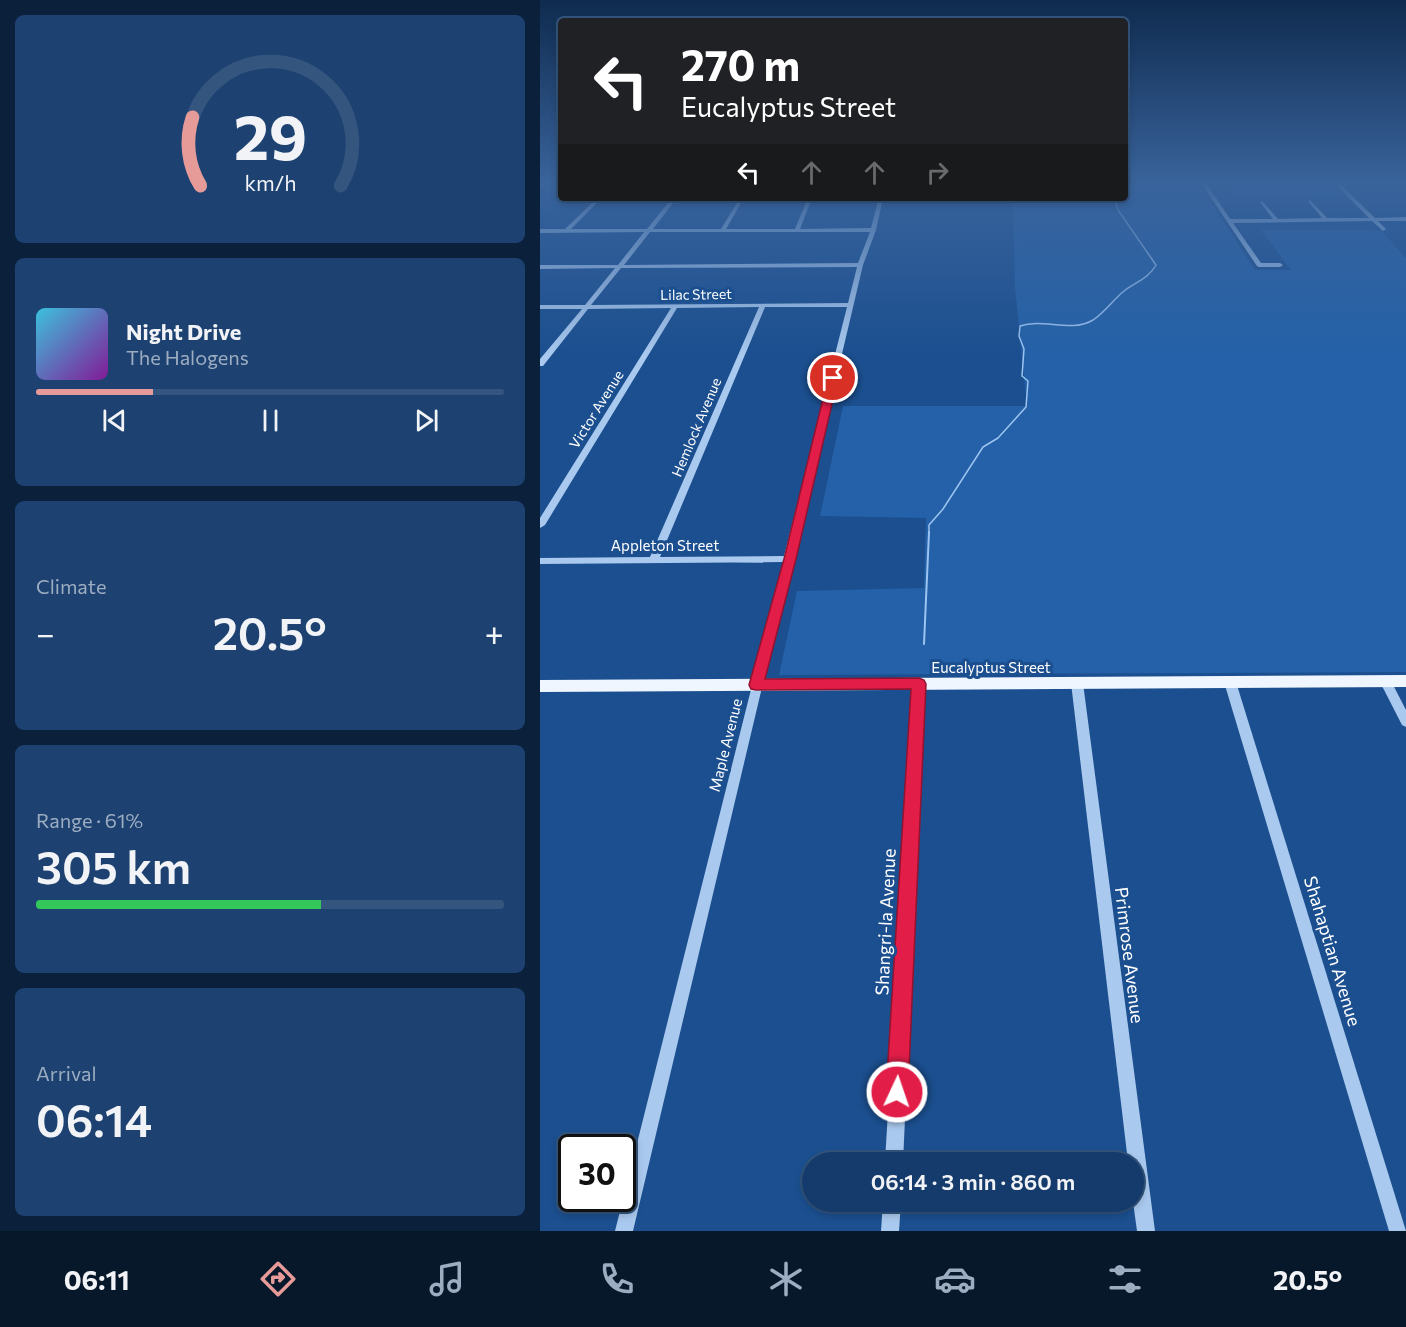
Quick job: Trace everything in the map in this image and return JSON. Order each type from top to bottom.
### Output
[{"type":"main road","name":"Eucalyptus Street","points":[[540,686],[1406,681]]},
{"type":"street","points":[[540,364],[642,240]]},
{"type":"street","name":"Maple Avenue","points":[[624,1231],[756,685],[790,559],[860,265],[869,240]]},
{"type":"street","points":[[1242,240],[1259,265],[1280,265]]},
{"type":"street","points":[[540,267],[860,265]]},
{"type":"street","name":"Hemlock Avenue","points":[[654,560],[763,305]]},
{"type":"street","name":"Lilac Street","points":[[540,307],[851,305]]},
{"type":"street","name":"Victor Avenue","points":[[540,525],[675,306]]},
{"type":"street","name":"Appleton Street","points":[[540,561],[790,559]]},
{"type":"street","points":[[1386,681],[1406,722]]},
{"type":"street","name":"Shahaptian Avenue","points":[[1230,682],[1398,1231]]},
{"type":"street","name":"Primrose Avenue","points":[[1077,683],[1146,1231]]},
{"type":"street","name":"Shangri-la Avenue","points":[[895,1152],[919,684]]},
{"type":"street","points":[[890,1231],[891,1212]]},
{"type":"shaded area","points":[[1014,240],[1236,240],[1255,270],[1291,270],[1269,240],[1390,240],[1406,258],[1406,672],[779,675],[797,591],[924,588],[926,518],[820,516],[843,406],[1027,406],[1015,288]]},
{"type":"waterway","points":[[929,532],[929,525],[943,509],[983,447],[998,438],[1026,407],[1028,381],[1022,376],[1024,349],[1019,336],[1020,326],[1029,324],[1067,326],[1085,324],[1093,320],[1124,291],[1142,280],[1156,265],[1139,240]]},
{"type":"waterway","points":[[924,644],[929,532]]},
{"type":"route","points":[[833,378],[790,559],[756,685],[919,684],[897,1092]]}]
